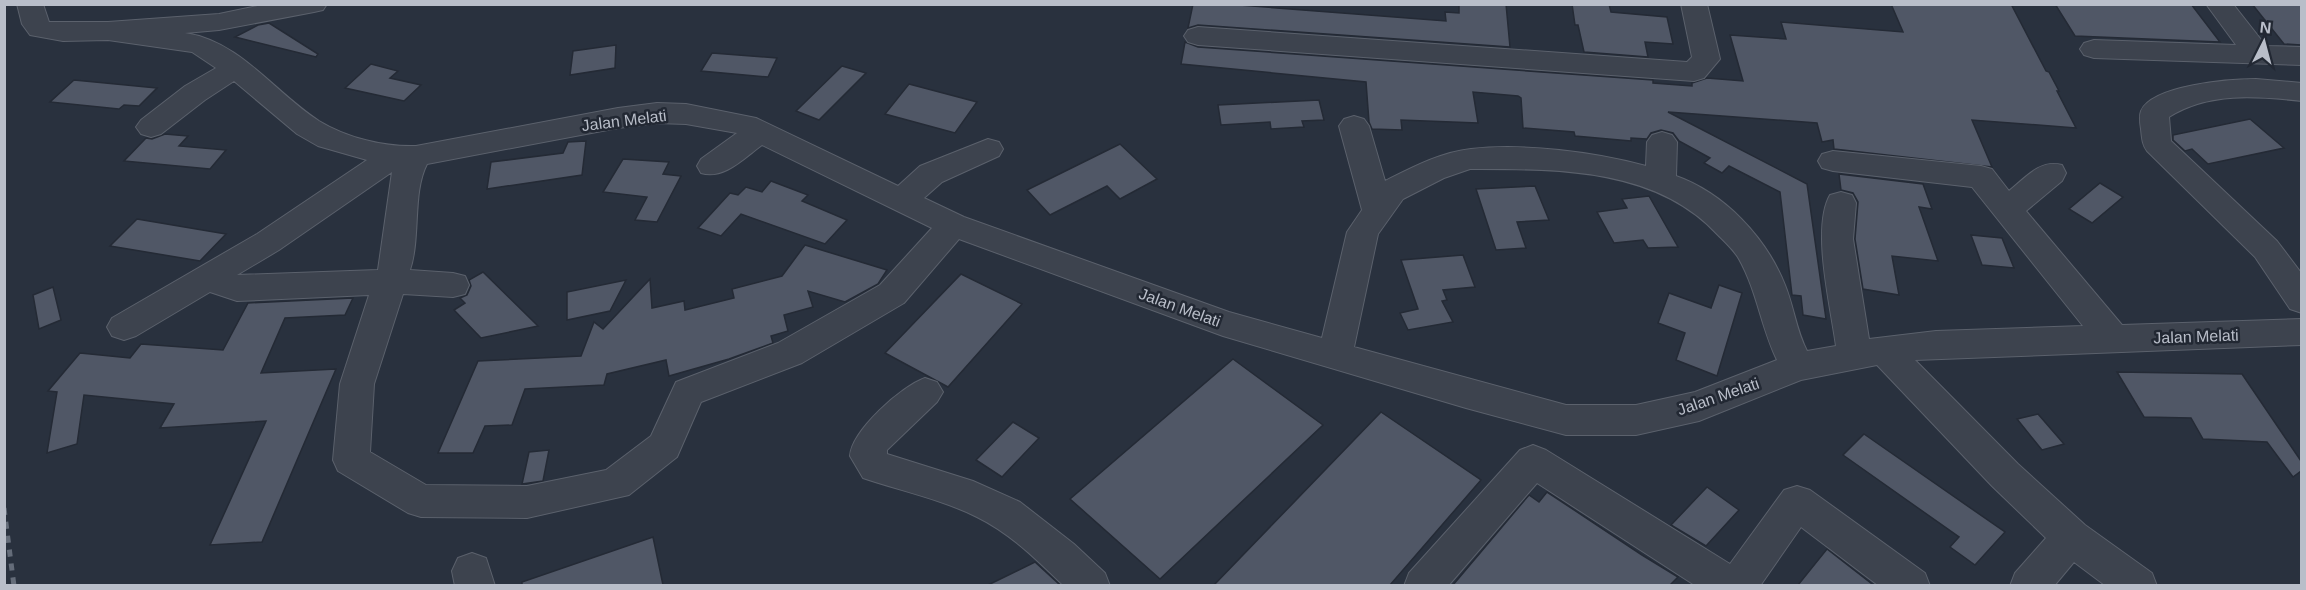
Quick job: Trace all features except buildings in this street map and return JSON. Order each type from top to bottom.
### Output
[{"type":"street","points":[[30,4],[36,24],[40,29],[63,32],[108,31],[219,22],[314,4]]},
{"type":"street","points":[[1198,36],[1694,72],[1706,59],[1694,4]]},
{"type":"street","points":[[2219,4],[2258,55]]},
{"type":"street","name":"Jalan Melati","points":[[108,31],[199,44],[236,68],[307,127],[328,139],[405,157],[657,113],[686,114],[746,125],[953,225],[1222,323],[1566,420],[1636,420],[1699,406],[1797,367],[1869,353],[1936,344],[2301,332]]},
{"type":"street","points":[[2094,49],[2301,56]]},
{"type":"street","points":[[151,127],[195,93],[236,68]]},
{"type":"street","points":[[166,86],[195,93]]},
{"type":"street","points":[[2301,92],[2268,88],[2219,90],[2179,99],[2154,113],[2157,144],[2266,249],[2301,300]]},
{"type":"street","points":[[1354,126],[1378,211]]},
{"type":"street","points":[[712,166],[759,132]]},
{"type":"street","points":[[1660,183],[1662,142]]},
{"type":"street","points":[[902,200],[931,174],[988,149]]},
{"type":"street","points":[[124,327],[268,242],[405,157],[406,175],[402,224],[391,281],[357,384],[351,460],[421,501],[527,502],[616,484],[664,446],[688,392],[790,353],[892,294],[953,225]]},
{"type":"street","points":[[1335,356],[1363,232],[1392,191],[1433,170],[1470,159],[1581,162],[1635,174],[1679,189],[1719,216],[1749,248],[1769,285],[1782,335],[1797,367]]},
{"type":"street","points":[[1833,161],[1981,177],[2113,338]]},
{"type":"street","points":[[2007,210],[2051,172]]},
{"type":"street","points":[[1840,203],[1837,239],[1869,353],[2071,537],[2138,585]]},
{"type":"street","points":[[206,278],[237,288],[391,281],[453,285]]},
{"type":"street","points":[[925,392],[872,442],[868,459],[876,467],[965,495],[1004,512],[1030,530],[1091,585]]},
{"type":"street","points":[[1423,585],[1533,461],[1731,585]]},
{"type":"street","points":[[1737,585],[1797,502],[1911,585]]},
{"type":"street","points":[[2029,585],[2071,537]]},
{"type":"railway","points":[[4,508],[14,586]]}]
